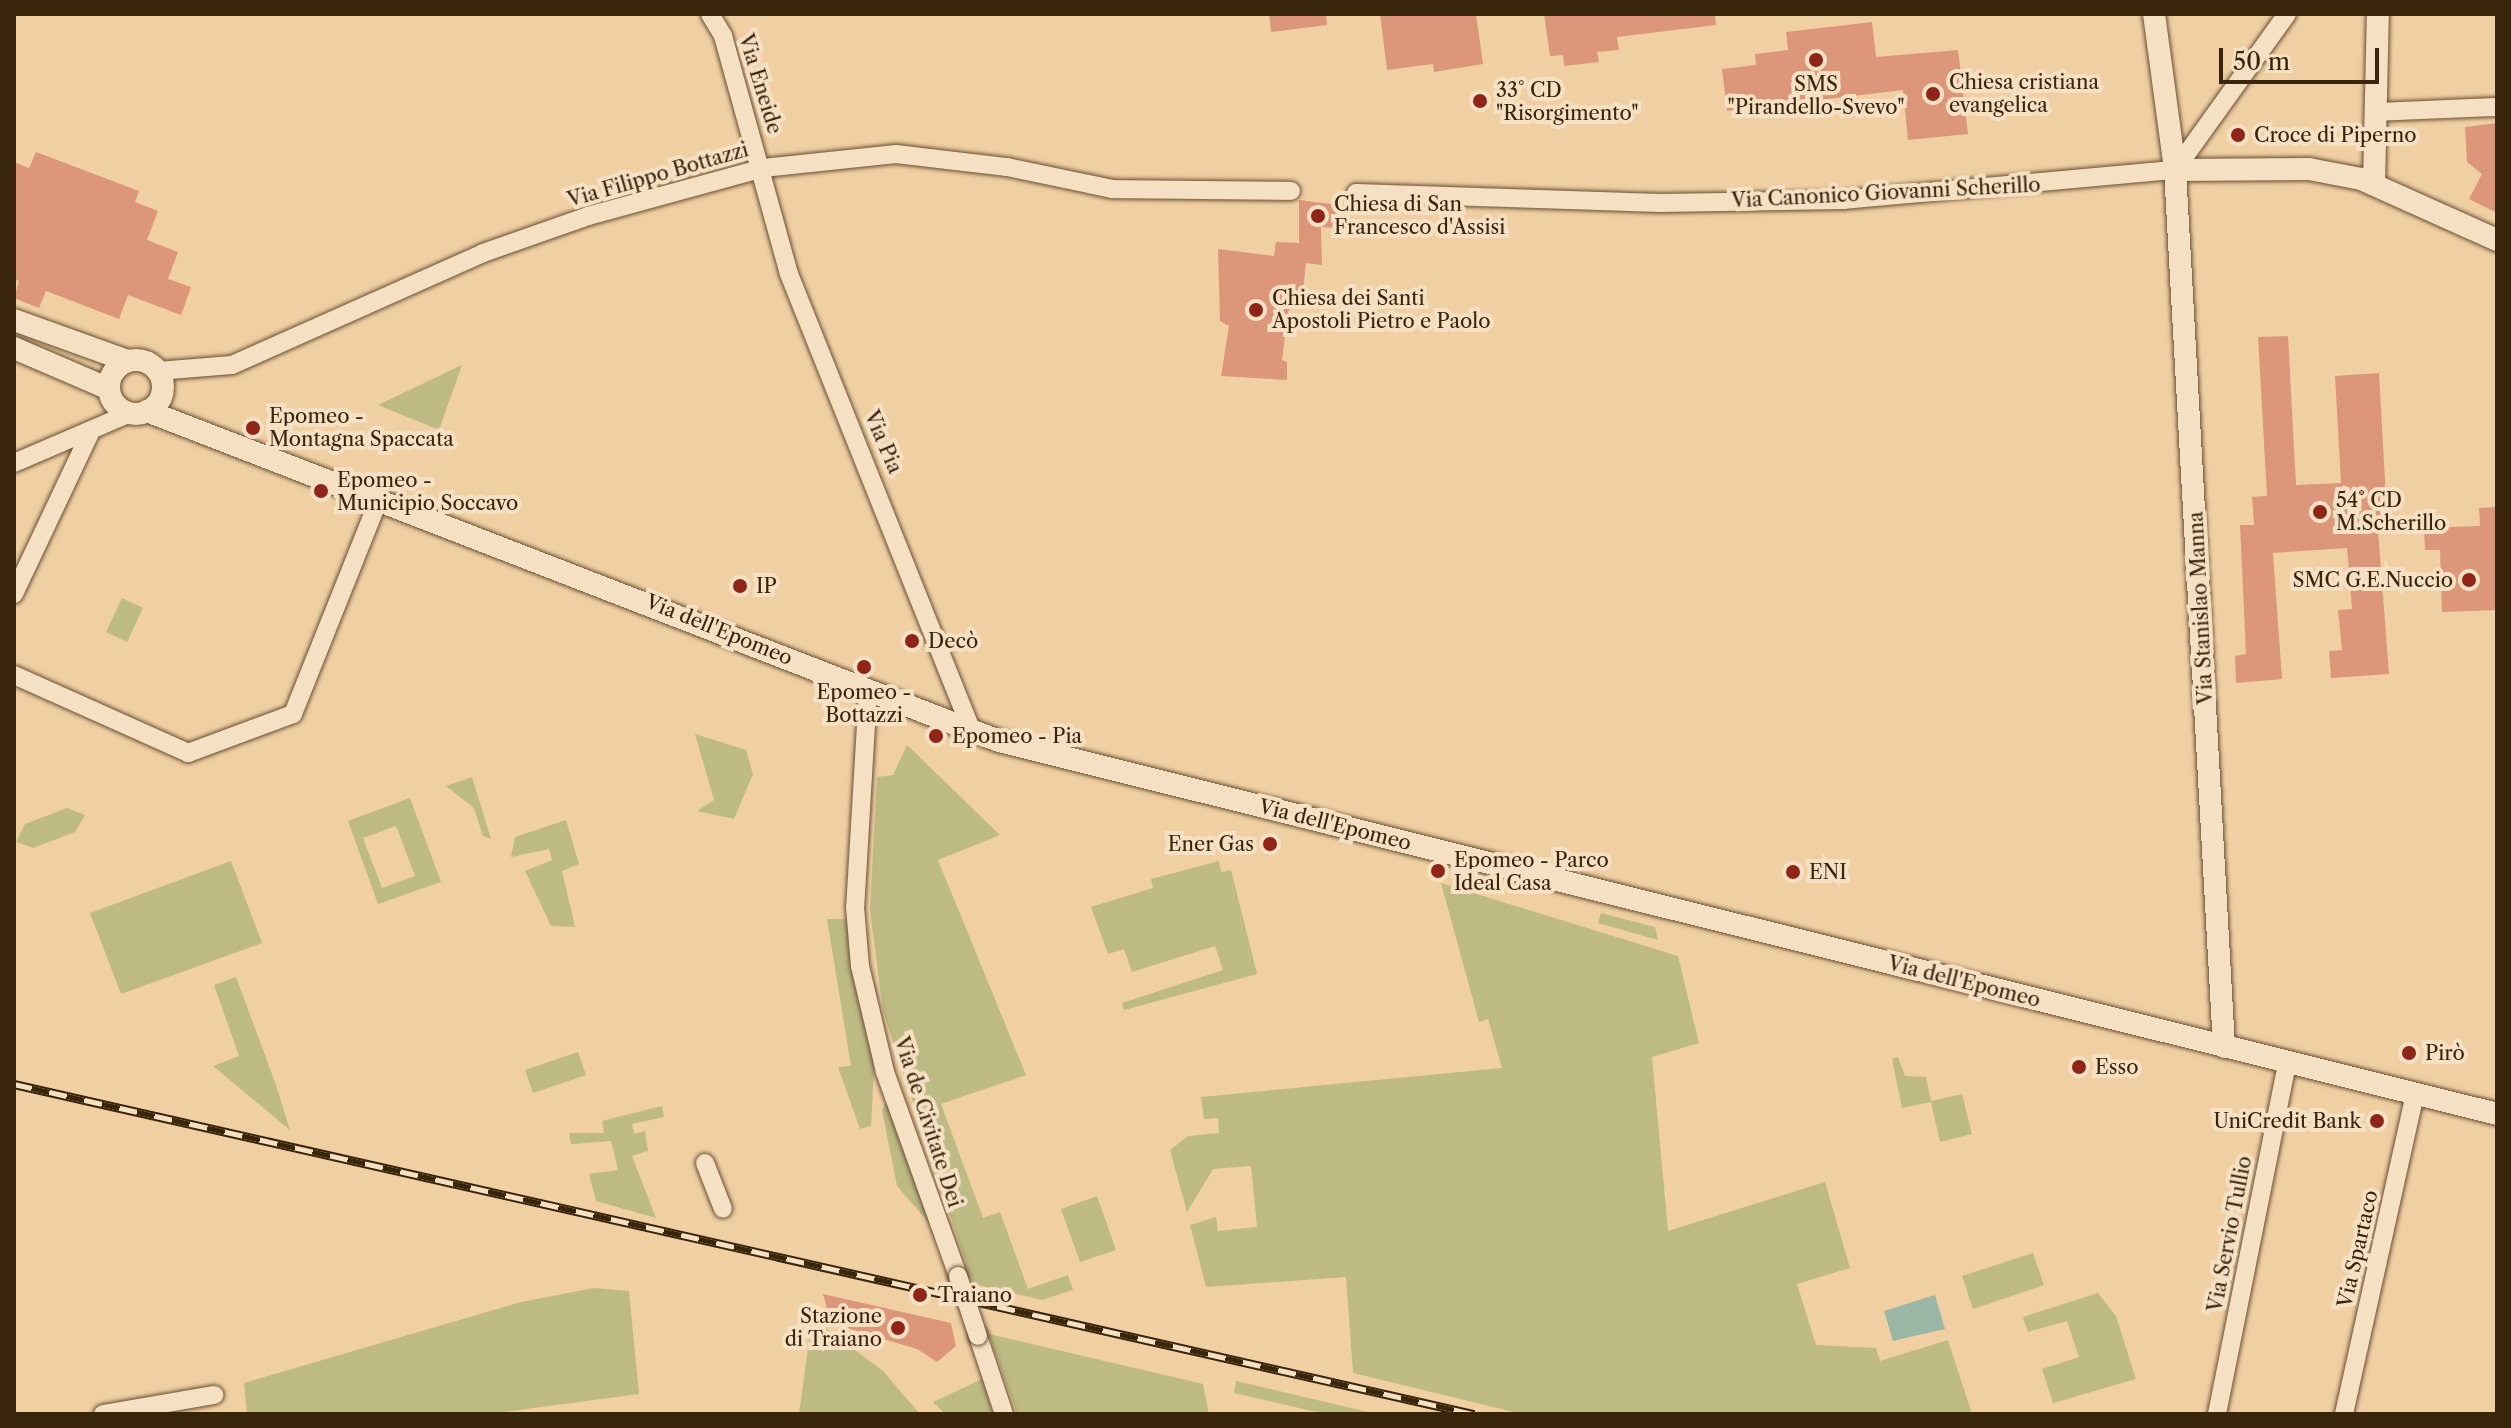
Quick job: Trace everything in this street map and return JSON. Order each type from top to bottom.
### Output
[{"type":"street","name":"Via Eneide","points":[[710,14],[723,36],[763,168]]},
{"type":"street","name":"Via Stanislao Manna","points":[[2154,14],[2175,170],[2224,1047]]},
{"type":"street","points":[[2175,170],[2287,14]]},
{"type":"street","points":[[2374,184],[2378,14]]},
{"type":"street","points":[[2376,112],[2497,107]]},
{"type":"street","name":"Via Filippo Bottazzi","points":[[160,379],[232,365],[483,253],[602,212],[763,168],[896,154],[1112,189],[1291,191]]},
{"type":"street","name":"Via Pia","points":[[763,168],[789,274],[972,731]]},
{"type":"street","name":"Via Canonico Giovanni Scherillo","points":[[1356,193],[1660,203],[1843,200],[2175,170],[2309,169],[2374,184],[2497,240]]},
{"type":"street","points":[[14,320],[128,361],[147,362],[160,379],[91,431],[14,463]]},
{"type":"street","name":"Via dell'Epomeo","points":[[14,348],[122,408],[206,433],[972,731],[2287,1064],[2497,1114]]},
{"type":"street","points":[[122,408],[114,370],[128,361]]},
{"type":"street","name":"Via dell'Epomeo","points":[[160,379],[206,433]]},
{"type":"street","points":[[14,594],[91,431]]},
{"type":"street","points":[[14,675],[188,753],[293,714],[379,499]]},
{"type":"street","name":"Via de Civitate Dei","points":[[868,691],[855,907],[860,966],[885,1072],[1004,1414]]},
{"type":"street","name":"Via Servio Tullio","points":[[2217,1414],[2287,1064]]},
{"type":"street","name":"Via Spartaco","points":[[2344,1414],[2415,1093]]},
{"type":"street","points":[[705,1163],[723,1209]]},
{"type":"street","points":[[103,1414],[214,1395]]},
{"type":"shaded area","points":[[462,365],[439,430],[378,405]]},
{"type":"shaded area","points":[[122,598],[143,608],[127,642],[106,632]]},
{"type":"shaded area","points":[[695,734],[746,750],[753,774],[734,819],[697,811],[714,800]]},
{"type":"shaded area","points":[[907,745],[1000,835],[938,860],[1026,1075],[941,1104],[983,1218],[1000,1212],[1028,1289],[1068,1275],[1073,1290],[1042,1300],[973,1284],[883,1011],[870,910],[877,777],[893,775]]},
{"type":"shaded area","points":[[472,777],[491,839],[483,836],[474,808],[446,786]]},
{"type":"shaded area","points":[[410,798],[441,882],[378,904],[348,821]],"holes":[[[396,826],[415,876],[382,888],[363,838]]]},
{"type":"shaded area","points":[[67,808],[85,815],[75,832],[33,848],[16,842],[25,824]]},
{"type":"shaded area","points":[[566,820],[579,864],[562,871],[575,927],[551,926],[525,871],[552,860],[549,849],[511,857],[515,837]]},
{"type":"shaded area","points":[[231,861],[262,943],[121,994],[90,913]]},
{"type":"shaded area","points":[[1219,861],[1221,872],[1231,870],[1257,974],[1124,1010],[1122,1003],[1223,970],[1215,946],[1132,972],[1124,949],[1108,954],[1091,907],[1153,888],[1151,879]]},
{"type":"shaded area","points":[[1441,883],[1678,956],[1699,1043],[1652,1057],[1668,1231],[1825,1182],[1850,1268],[1797,1284],[1816,1345],[1876,1348],[1880,1361],[1948,1340],[1972,1414],[1522,1414],[1353,1373],[1346,1277],[1206,1287],[1190,1225],[1216,1217],[1218,1231],[1257,1227],[1251,1166],[1213,1169],[1187,1212],[1170,1150],[1188,1136],[1219,1133],[1218,1118],[1204,1119],[1201,1097],[1502,1068],[1488,1019],[1479,1022]]},
{"type":"shaded area","points":[[1601,913],[1655,927],[1658,940],[1598,923]]},
{"type":"shaded area","points":[[827,919],[850,919],[875,1050],[871,1126],[860,1129],[838,1067],[851,1066]]},
{"type":"shaded area","points":[[236,977],[290,1130],[213,1066],[239,1056],[214,985]]},
{"type":"shaded area","points":[[578,1052],[586,1075],[533,1093],[525,1070]]},
{"type":"shaded area","points":[[1898,1057],[1905,1076],[1926,1077],[1931,1101],[1962,1094],[1972,1134],[1940,1142],[1931,1102],[1902,1108],[1892,1059]]},
{"type":"shaded area","points":[[889,1098],[930,1224],[897,1186],[882,1110]]},
{"type":"shaded area","points":[[662,1106],[664,1117],[632,1124],[634,1134],[645,1131],[648,1151],[632,1156],[656,1218],[596,1201],[589,1174],[618,1170],[611,1141],[571,1144],[569,1133],[604,1133],[602,1121]]},
{"type":"shaded area","points":[[1097,1196],[1116,1250],[1080,1262],[1061,1209]]},
{"type":"shaded area","points":[[2033,1253],[2044,1285],[1973,1309],[1962,1276]]},
{"type":"shaded area","points":[[594,1288],[629,1291],[639,1394],[489,1414],[247,1414],[244,1383],[521,1302]]},
{"type":"shaded area","points":[[2098,1293],[2116,1316],[2136,1379],[2053,1403],[2042,1369],[2079,1357],[2067,1321],[2028,1332],[2023,1317]]},
{"type":"shaded area","points":[[1935,1295],[1945,1329],[1893,1341],[1884,1311]]},
{"type":"shaded area","points":[[812,1318],[883,1371],[920,1414],[799,1414]]},
{"type":"shaded area","points":[[989,1334],[1203,1384],[1209,1414],[1017,1414]]},
{"type":"shaded area","points":[[982,1379],[993,1414],[945,1414],[933,1402]]},
{"type":"shaded area","points":[[1236,1381],[1377,1414],[1325,1414],[1234,1393]]},
{"type":"building","points":[[1269,14],[1326,14],[1327,25],[1271,32]]},
{"type":"building","points":[[1380,14],[1476,14],[1483,64],[1434,72],[1433,64],[1387,70]]},
{"type":"building","points":[[1544,14],[1715,14],[1716,25],[1617,37],[1619,50],[1597,52],[1599,62],[1564,66],[1563,55],[1550,56]]},
{"type":"building","name":"SMS \"Pirandello-Svevo\"","points":[[1872,22],[1876,57],[1958,50],[1968,134],[1908,140],[1903,90],[1727,111],[1722,69],[1756,65],[1755,54],[1788,50],[1786,32]]},
{"type":"building","points":[[2497,123],[2497,213],[2469,199],[2482,174],[2467,162],[2465,127]]},
{"type":"building","points":[[36,152],[139,191],[135,202],[158,211],[147,240],[178,252],[168,279],[191,287],[181,315],[128,295],[119,319],[46,291],[39,308],[14,298],[19,281],[14,279],[14,162],[29,168]]},
{"type":"building","name":"Chiesa dei Santi Apostoli Pietro e Paolo","points":[[1299,200],[1338,205],[1337,228],[1321,227],[1322,265],[1306,263],[1303,290],[1288,312],[1282,360],[1287,362],[1287,380],[1221,376],[1229,326],[1220,321],[1218,249],[1274,256],[1276,242],[1299,243]]},
{"type":"building","name":"54° CD M.Scherillo","points":[[2288,336],[2296,485],[2341,483],[2335,376],[2379,373],[2387,516],[2377,517],[2389,674],[2331,678],[2329,651],[2342,650],[2338,610],[2352,609],[2347,548],[2273,553],[2282,679],[2236,683],[2235,656],[2246,654],[2240,525],[2254,525],[2252,497],[2267,496],[2258,337]]},
{"type":"building","name":"SMC G.E.Nuccio","points":[[2497,507],[2497,610],[2442,612],[2440,550],[2425,550],[2424,528],[2480,526],[2479,508]]},
{"type":"building","name":"Stazione di Traiano","points":[[823,1294],[951,1323],[956,1346],[937,1362],[917,1349],[850,1329],[828,1312]]},
{"type":"railway","points":[[14,1084],[1474,1414]]},
{"type":"place","name":"SMS \"Pirandello-Svevo\"","points":[[1816,60]]},
{"type":"place","name":"Chiesa cristiana evangelica","points":[[1933,94]]},
{"type":"place","name":"33° CD \"Risorgimento\"","points":[[1480,101]]},
{"type":"place","name":"Croce di Piperno","points":[[2238,135]]},
{"type":"place","name":"Chiesa di San Francesco d'Assisi","points":[[1318,216]]},
{"type":"place","name":"Chiesa dei Santi Apostoli Pietro e Paolo","points":[[1256,310]]},
{"type":"place","name":"Epomeo - Montagna Spaccata","points":[[253,428]]},
{"type":"place","name":"Epomeo - Municipio Soccavo","points":[[321,491]]},
{"type":"place","name":"54° CD M.Scherillo","points":[[2320,512]]},
{"type":"place","name":"SMC G.E.Nuccio","points":[[2469,580]]},
{"type":"place","name":"IP","points":[[740,586]]},
{"type":"place","name":"Decò","points":[[912,641]]},
{"type":"place","name":"Epomeo - Bottazzi","points":[[864,667]]},
{"type":"place","name":"Epomeo - Pia","points":[[936,736]]},
{"type":"place","name":"Ener Gas","points":[[1270,844]]},
{"type":"place","name":"Epomeo - Parco Ideal Casa","points":[[1438,871]]},
{"type":"place","name":"ENI","points":[[1793,872]]},
{"type":"place","name":"Pirò","points":[[2409,1053]]},
{"type":"place","name":"Esso","points":[[2079,1067]]},
{"type":"place","name":"UniCredit Bank","points":[[2377,1121]]},
{"type":"place","name":"Traiano","points":[[920,1295]]},
{"type":"place","name":"Stazione di Traiano","points":[[898,1328]]}]
